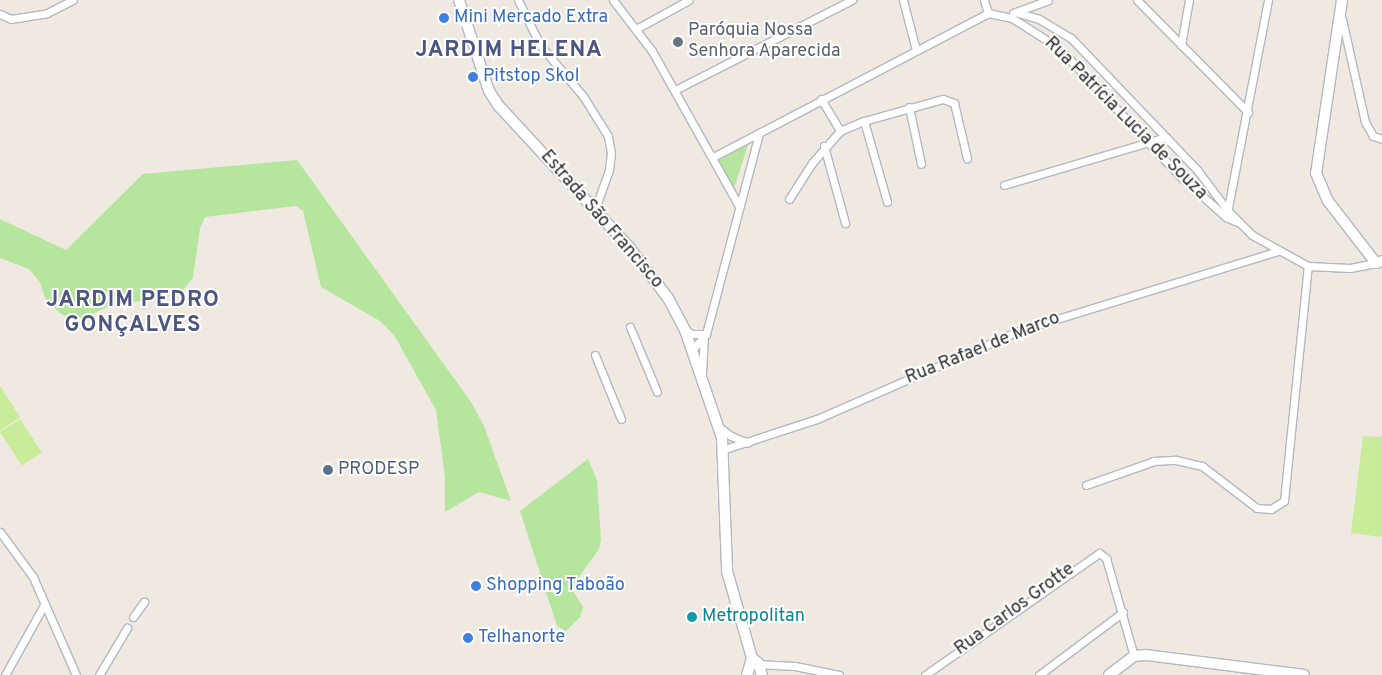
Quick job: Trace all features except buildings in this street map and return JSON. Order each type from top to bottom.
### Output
[{"type":"main road","name":"Estrada São Francisco","points":[[459,0],[494,98],[653,276],[694,349],[719,427],[722,450],[727,572],[752,666],[762,675]]},
{"type":"main road","points":[[1342,0],[1342,19],[1316,173],[1328,201],[1379,262]]},
{"type":"main road","points":[[1109,675],[1134,656],[1161,655],[1304,675]]},
{"type":"street","points":[[0,14],[11,19],[47,13],[73,0]]},
{"type":"street","points":[[518,0],[540,45],[583,96],[608,136],[611,154],[609,170],[595,209]]},
{"type":"street","points":[[613,0],[636,29],[674,90],[713,156],[739,206]]},
{"type":"street","points":[[636,29],[689,0]]},
{"type":"street","points":[[674,90],[852,0]]},
{"type":"street","points":[[903,0],[916,50]]},
{"type":"street","points":[[984,0],[988,13]]},
{"type":"street","points":[[713,156],[988,13],[1014,15],[1048,0]]},
{"type":"street","points":[[1137,0],[1248,112]]},
{"type":"street","points":[[1181,45],[1189,0]]},
{"type":"street","points":[[1227,214],[1268,0]]},
{"type":"street","name":"Rua Patrícia Lucia de Souza","points":[[1014,15],[1039,19],[1071,38],[1198,171],[1227,214]]},
{"type":"street","name":"Rua Patrícia Lucia de Souza","points":[[1014,15],[1050,42],[1182,178],[1237,222],[1278,251],[1308,266],[1350,268],[1379,262]]},
{"type":"street","points":[[1342,19],[1366,122],[1373,136],[1382,139]]},
{"type":"street","points":[[1050,42],[1058,31]]},
{"type":"street","points":[[821,99],[840,131]]},
{"type":"street","points":[[789,199],[824,146],[840,131],[864,120],[909,107],[944,99],[954,103],[967,158]]},
{"type":"street","points":[[909,107],[921,164]]},
{"type":"street","points":[[864,120],[887,202]]},
{"type":"street","points":[[702,373],[705,336],[760,133]]},
{"type":"street","points":[[1004,185],[1166,137]]},
{"type":"street","points":[[824,146],[845,223]]},
{"type":"street","name":"Rua Rafael de Marco","points":[[722,450],[818,419],[1018,331],[1278,251]]},
{"type":"street","points":[[1086,485],[1154,461],[1176,460],[1202,466],[1257,508],[1270,509],[1284,500],[1308,266]]},
{"type":"street","points":[[630,327],[657,392]]},
{"type":"street","points":[[685,330],[692,334],[705,336]]},
{"type":"street","points":[[694,349],[705,336]]},
{"type":"street","points":[[595,355],[621,419]]},
{"type":"street","points":[[719,427],[731,436],[748,443]]},
{"type":"street","points":[[0,532],[24,560],[76,675]]},
{"type":"street","name":"Rua Carlos Grotte","points":[[925,675],[1091,556],[1099,553],[1106,558],[1123,612]]},
{"type":"street","points":[[134,618],[144,602]]},
{"type":"street","points":[[5,675],[44,605]]},
{"type":"street","points":[[1038,675],[1123,612],[1134,656]]},
{"type":"street","points":[[99,675],[127,628]]},
{"type":"street","points":[[752,666],[839,675]]},
{"type":"green space","points":[[748,145],[734,188],[717,158]]},
{"type":"green space","points":[[297,160],[471,402],[484,426],[511,501],[479,492],[445,512],[445,477],[436,410],[394,335],[380,321],[321,287],[303,211],[296,206],[205,217],[200,228],[193,278],[182,291],[158,300],[116,303],[75,322],[60,313],[45,298],[40,282],[29,269],[0,258],[0,219],[66,250],[143,174]]},
{"type":"green space","points":[[0,386],[20,417],[0,431]]},
{"type":"green space","points":[[20,419],[42,453],[22,466],[0,432]]},
{"type":"green space","points":[[1363,436],[1382,437],[1382,537],[1351,533]]},
{"type":"green space","points":[[588,459],[597,480],[601,540],[599,549],[576,581],[573,591],[583,607],[580,617],[566,631],[557,626],[520,511]]},
{"type":"place","name":"Mini Mercado Extra","points":[[444,18]]},
{"type":"place","name":"Paróquia Nossa Senhora Aparecida","points":[[678,42]]},
{"type":"place","name":"Pitstop Skol","points":[[473,77]]},
{"type":"place","name":"PRODESP","points":[[328,470]]},
{"type":"place","name":"Shopping Taboão","points":[[476,586]]},
{"type":"place","name":"Metropolitan","points":[[692,617]]},
{"type":"place","name":"Telhanorte","points":[[468,638]]},
{"type":"district","name":"JARDIM HELENA","points":[[509,51]]},
{"type":"district","name":"JARDIM PEDRO GONÇALVES","points":[[133,312]]}]
